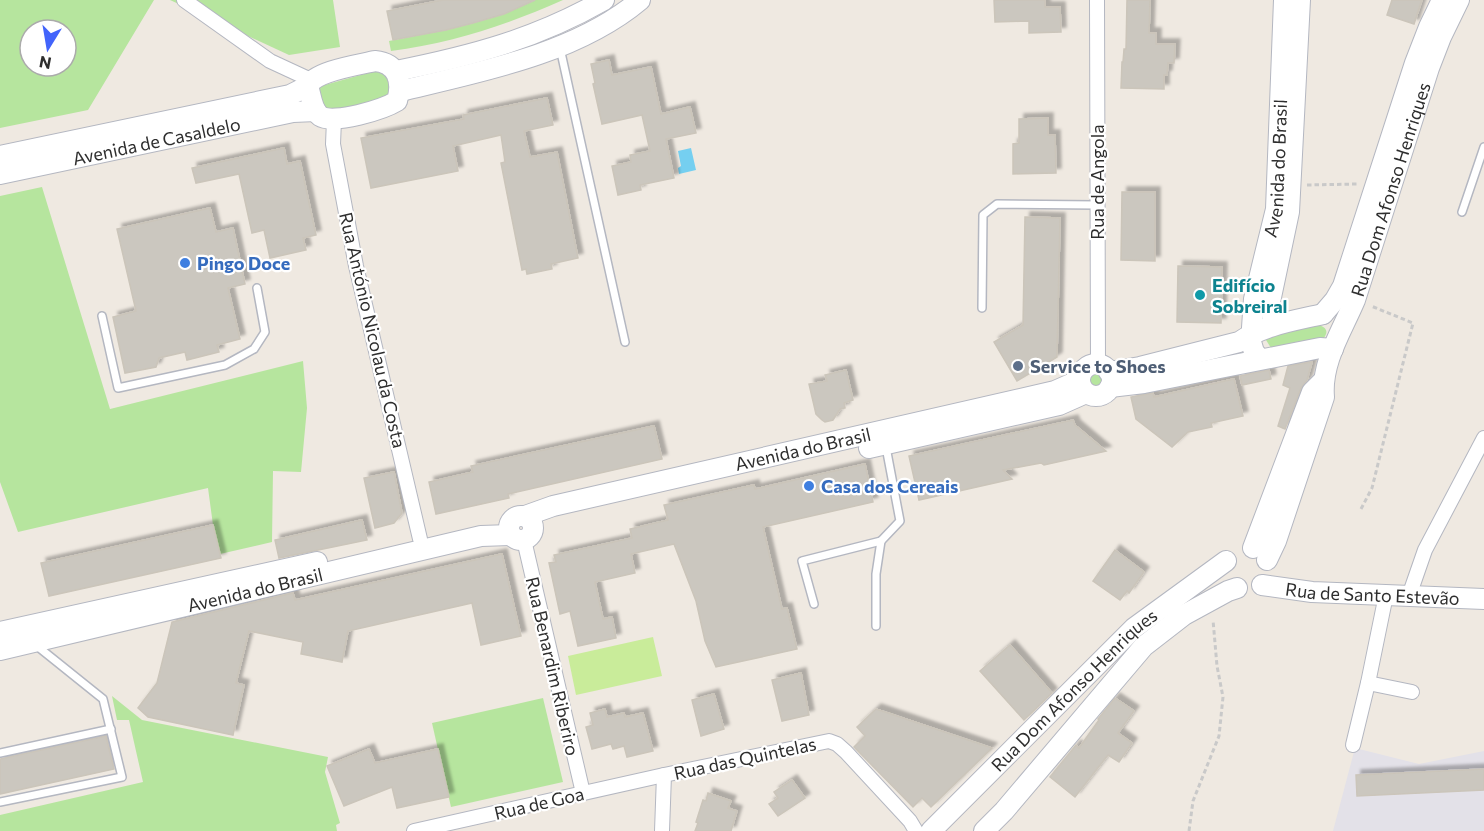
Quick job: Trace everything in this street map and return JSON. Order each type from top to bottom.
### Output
[{"type":"street","points":[[184,0],[270,61],[310,83],[316,111],[334,120],[387,107],[397,101],[400,91],[396,71],[489,51],[574,16],[604,0]]},
{"type":"street","points":[[400,91],[496,69],[594,30],[628,10],[640,0]]},
{"type":"street","name":"Rua de Angola","points":[[1097,0],[1097,205],[1106,375]]},
{"type":"street","name":"Avenida do Brasil","points":[[1260,358],[1252,347],[1254,298],[1276,209],[1284,0]]},
{"type":"street","name":"Avenida do Brasil","points":[[1274,325],[1270,302],[1289,212],[1300,0]]},
{"type":"street","name":"Rua Dom Afonso Henriques","points":[[1323,314],[1335,300],[1343,285],[1414,63],[1442,0]]},
{"type":"street","name":"Rua Dom Afonso Henriques","points":[[984,831],[1004,811],[1144,646],[1185,615],[1228,591],[1237,588],[1250,590],[1262,585],[1269,573],[1260,554],[1312,392],[1323,381],[1335,341],[1355,300],[1433,58],[1460,0]]},
{"type":"street","name":"Avenida de Casaldelo","points":[[0,156],[290,95],[322,74],[375,61],[386,62],[396,71]]},
{"type":"street","name":"Avenida de Casaldelo","points":[[0,174],[293,112],[316,111]]},
{"type":"street","name":"Rua António Nicolau da Costa","points":[[334,120],[333,144],[356,266],[420,539]]},
{"type":"street","points":[[1323,314],[1332,321],[1335,341]]},
{"type":"street","name":"Avenida do Brasil","points":[[1106,375],[1239,342],[1252,333],[1274,325],[1323,314]]},
{"type":"street","name":"Avenida do Brasil","points":[[0,650],[481,536],[1059,405],[1083,386],[1085,368],[1144,383],[1260,358],[1320,348],[1335,341]]},
{"type":"street","name":"Avenida do Brasil","points":[[0,632],[420,539],[478,524],[521,528],[553,506],[1055,391],[1083,386],[1097,396],[1102,394],[1106,375]]},
{"type":"street","points":[[1409,596],[1425,550],[1484,438]]},
{"type":"street","name":"Rua Benardim Riberiro","points":[[521,528],[583,793]]},
{"type":"street","name":"Rua Dom Afonso Henriques","points":[[931,831],[1134,628],[1226,561],[1240,548],[1260,554]]},
{"type":"street","points":[[1226,561],[1228,580],[1237,588]]},
{"type":"street","name":"Rua de Santo Estevão","points":[[1262,585],[1312,592],[1484,599]]},
{"type":"street","points":[[1353,745],[1386,595]]},
{"type":"street","points":[[1368,683],[1412,692]]},
{"type":"street","name":"Rua das Quintelas","points":[[662,831],[664,775],[829,741],[837,744],[846,752],[910,821],[916,831]]},
{"type":"street","name":"Rua de Goa","points":[[414,831],[664,775]]},
{"type":"lane","points":[[559,45],[625,342]]},
{"type":"lane","points":[[1462,212],[1484,147]]},
{"type":"lane","points":[[982,308],[983,215],[997,204],[1097,205]]},
{"type":"lane","points":[[102,316],[118,388],[225,365],[254,349],[265,332],[257,288]]},
{"type":"lane","points":[[814,604],[802,561],[881,542],[900,522],[886,444]]},
{"type":"lane","points":[[876,627],[876,574],[881,542]]},
{"type":"lane","points":[[0,802],[122,777],[103,699],[33,643]]},
{"type":"lane","points":[[0,753],[111,729]]},
{"type":"path","points":[[1304,185],[1344,184]]},
{"type":"path","points":[[1361,509],[1372,488],[1413,323],[1365,303]]},
{"type":"path","points":[[1189,831],[1193,801],[1219,735],[1223,697],[1216,666],[1211,601]]},
{"type":"shaded area","points":[[1355,748],[1419,764],[1484,751],[1484,831],[1333,831]]},
{"type":"green space","points":[[0,0],[154,0],[88,110],[0,128]]},
{"type":"green space","points":[[170,0],[333,0],[340,47],[289,55]]},
{"type":"green space","points":[[535,0],[563,0],[479,32],[414,48],[391,51],[389,41],[482,20]]},
{"type":"green space","points":[[375,71],[386,75],[391,90],[389,95],[383,99],[330,111],[325,108],[319,91],[321,86]]},
{"type":"green space","points":[[42,187],[110,409],[303,361],[307,408],[301,472],[273,471],[272,542],[220,554],[208,488],[18,532],[0,482],[0,196]]},
{"type":"green space","points":[[1319,325],[1326,331],[1323,339],[1271,348],[1266,340],[1270,336]]},
{"type":"green space","points":[[1096,370],[1103,373],[1106,380],[1103,387],[1096,390],[1089,387],[1086,380],[1089,373]]},
{"type":"green space","points":[[653,637],[662,676],[576,695],[568,656]]},
{"type":"green space","points":[[112,696],[142,720],[328,757],[325,772],[340,823],[336,825],[337,831],[0,831],[0,815],[143,782],[129,720],[117,720]]},
{"type":"green space","points":[[543,698],[563,782],[451,807],[432,723]]},
{"type":"water","points":[[691,148],[696,170],[679,174],[678,168],[681,166],[678,151]]},
{"type":"building","points":[[443,0],[535,0],[504,14],[473,23],[393,40],[387,11]]},
{"type":"building","points":[[994,0],[1045,0],[1045,7],[1060,7],[1061,32],[1029,33],[1029,21],[995,22]]},
{"type":"building","points":[[1127,0],[1150,0],[1149,33],[1156,33],[1156,44],[1175,44],[1174,63],[1168,63],[1167,75],[1164,75],[1164,89],[1121,88],[1122,62],[1124,49],[1126,49]]},
{"type":"building","points":[[1392,0],[1422,0],[1414,24],[1387,15]]},
{"type":"building","points":[[609,60],[612,75],[651,67],[661,114],[690,107],[696,133],[666,139],[674,178],[640,185],[641,190],[618,195],[612,166],[631,162],[630,155],[650,151],[642,115],[602,124],[591,64]]},
{"type":"building","points":[[547,98],[553,125],[524,131],[530,157],[557,152],[578,258],[551,264],[552,269],[527,274],[526,269],[522,270],[501,163],[505,162],[501,135],[453,146],[458,171],[371,188],[361,138],[464,119],[463,115]]},
{"type":"building","points":[[1048,118],[1048,135],[1055,135],[1056,173],[1013,174],[1013,144],[1019,143],[1019,119]]},
{"type":"building","points":[[284,148],[287,164],[300,161],[316,235],[303,238],[306,250],[270,258],[264,230],[252,233],[239,174],[196,183],[192,168]]},
{"type":"building","points":[[1122,192],[1155,192],[1155,261],[1121,260]]},
{"type":"building","points":[[210,208],[216,232],[233,228],[245,284],[228,288],[240,339],[217,345],[219,352],[187,360],[185,352],[159,358],[156,367],[125,373],[113,317],[136,311],[117,229]]},
{"type":"building","points":[[1025,217],[1060,218],[1057,357],[1017,381],[994,342],[1023,325]]},
{"type":"building","name":"Edifício Sobreiral","points":[[1178,266],[1222,267],[1221,323],[1177,322]]},
{"type":"building","points":[[1312,362],[1307,380],[1301,388],[1285,429],[1278,426],[1290,388],[1283,385],[1288,366]]},
{"type":"building","points":[[846,370],[853,400],[844,403],[845,408],[840,409],[833,420],[825,422],[816,414],[809,384],[827,381],[825,375]]},
{"type":"building","points":[[1269,370],[1271,379],[1242,385],[1240,376]]},
{"type":"building","points":[[1234,379],[1243,416],[1211,423],[1212,427],[1188,432],[1172,447],[1136,419],[1131,397],[1153,393],[1154,397]]},
{"type":"building","points":[[1073,420],[1075,425],[1106,451],[1044,465],[1041,463],[1003,470],[1012,479],[919,500],[909,456]]},
{"type":"building","points":[[654,426],[662,459],[508,494],[509,498],[436,514],[429,482],[473,472],[471,466]]},
{"type":"building","points":[[865,464],[873,502],[763,527],[782,609],[787,608],[797,649],[716,667],[705,641],[696,601],[674,544],[631,554],[635,573],[595,582],[603,619],[612,617],[616,638],[578,646],[570,611],[560,614],[549,563],[556,562],[554,555],[632,538],[630,529],[668,520],[664,505],[754,485],[755,489]]},
{"type":"building","points":[[394,472],[402,513],[394,523],[375,528],[364,478]]},
{"type":"building","points":[[362,520],[367,540],[279,558],[275,540]]},
{"type":"building","points":[[213,525],[221,558],[49,596],[41,563]]},
{"type":"building","points":[[1115,550],[1144,572],[1129,593],[1127,591],[1120,600],[1093,581]]},
{"type":"building","points":[[502,554],[521,636],[481,645],[472,603],[348,631],[342,662],[301,654],[303,642],[249,631],[236,683],[244,685],[233,735],[148,717],[138,708],[157,683],[172,622],[293,593],[295,600]]},
{"type":"building","points":[[1010,645],[1052,693],[1024,720],[980,671]]},
{"type":"building","points":[[801,673],[809,715],[782,721],[772,680]]},
{"type":"building","points":[[714,694],[724,729],[701,736],[692,700]]},
{"type":"building","points":[[1115,698],[1134,711],[1118,733],[1132,743],[1119,762],[1108,755],[1075,797],[1050,777],[1076,745],[1079,748]]},
{"type":"building","points":[[605,709],[607,717],[624,713],[625,717],[643,713],[653,751],[627,757],[624,746],[613,749],[611,744],[592,749],[586,727],[593,725],[590,713]]},
{"type":"building","points":[[876,709],[992,748],[931,807],[922,798],[913,807],[854,747],[865,736],[857,727]]},
{"type":"building","points":[[106,736],[114,769],[0,794],[0,759]]},
{"type":"building","points":[[369,749],[375,763],[438,749],[449,797],[397,808],[392,787],[344,806],[327,766]]},
{"type":"building","points":[[1484,769],[1484,790],[1357,796],[1356,775]]},
{"type":"building","points":[[792,780],[805,798],[778,816],[769,804],[778,798],[774,792]]},
{"type":"building","points":[[708,793],[731,801],[728,808],[737,811],[731,831],[695,831],[703,800],[706,801]]},
{"type":"place","name":"Pingo Doce","points":[[185,263]]},
{"type":"place","name":"Edifício Sobreiral","points":[[1200,295]]},
{"type":"place","name":"Service to Shoes","points":[[1018,366]]},
{"type":"place","name":"Casa dos Cereais","points":[[809,486]]}]
